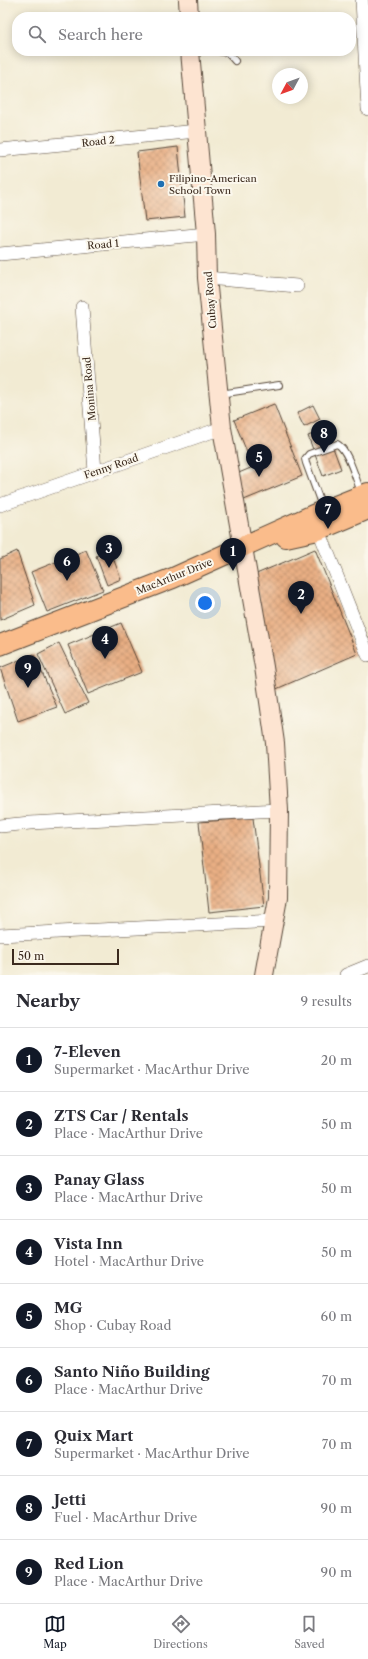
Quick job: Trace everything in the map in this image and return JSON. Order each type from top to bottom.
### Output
[{"type":"main road","points":[[318,519],[366,499]]},
{"type":"main road","name":"MacArthur Drive","points":[[0,645],[173,578],[243,547],[318,519]]},
{"type":"street","points":[[188,0],[189,12]]},
{"type":"street","points":[[362,0],[368,109]]},
{"type":"street","name":"Cubay Road","points":[[190,56],[206,234],[207,278],[218,394],[222,428],[264,667],[271,720],[279,810],[278,898],[264,975]]},
{"type":"street","name":"Road 2","points":[[0,150],[197,131]]},
{"type":"street","name":"Road 1","points":[[0,254],[206,234]]},
{"type":"street","points":[[207,278],[297,286]]},
{"type":"street","name":"Monina Road","points":[[82,307],[95,471]]},
{"type":"street","name":"Fenny Road","points":[[0,505],[222,428]]},
{"type":"street","points":[[318,519],[368,656]]},
{"type":"street","points":[[0,826],[30,822],[279,810]]},
{"type":"street","points":[[0,935],[274,921]]},
{"type":"street","points":[[346,975],[368,966]]},
{"type":"lane","points":[[231,56],[235,61]]},
{"type":"lane","points":[[218,394],[278,386]]},
{"type":"lane","points":[[318,519],[305,459],[309,454],[337,444],[342,446],[366,499]]},
{"type":"building","name":"Filipino-American School Town","points":[[178,147],[185,217],[145,221],[137,152]]},
{"type":"building","points":[[274,404],[302,476],[244,500],[234,475],[253,467],[234,420]]},
{"type":"building","points":[[313,405],[320,419],[304,427],[297,413]]},
{"type":"building","points":[[326,429],[341,469],[323,476],[308,436]]},
{"type":"building","points":[[315,549],[357,654],[274,690],[254,575]]},
{"type":"building","points":[[86,550],[103,590],[47,612],[31,572]]},
{"type":"building","points":[[110,550],[121,579],[107,585],[96,556]]},
{"type":"building","points":[[17,551],[35,605],[0,620],[0,559]]},
{"type":"building","points":[[121,623],[142,672],[88,694],[68,645]]},
{"type":"building","points":[[59,643],[88,703],[65,714],[38,654]]},
{"type":"building","points":[[34,654],[57,707],[18,721],[0,668]]},
{"type":"building","points":[[253,818],[264,906],[209,912],[199,822]]},
{"type":"place","name":"Filipino-American School Town","points":[[161,184]]},
{"type":"place","name":"Jetti","points":[[324,453]]},
{"type":"place","name":"MG","points":[[259,477]]},
{"type":"place","name":"Quix Mart","points":[[328,529]]},
{"type":"place","name":"Panay Glass","points":[[109,568]]},
{"type":"place","name":"7-Eleven","points":[[233,571]]},
{"type":"place","name":"Santo Niño Building","points":[[67,581]]},
{"type":"place","name":"ZTS Car / Rentals","points":[[301,614]]},
{"type":"place","name":"Vista Inn","points":[[105,659]]},
{"type":"place","name":"Red Lion","points":[[28,688]]}]
